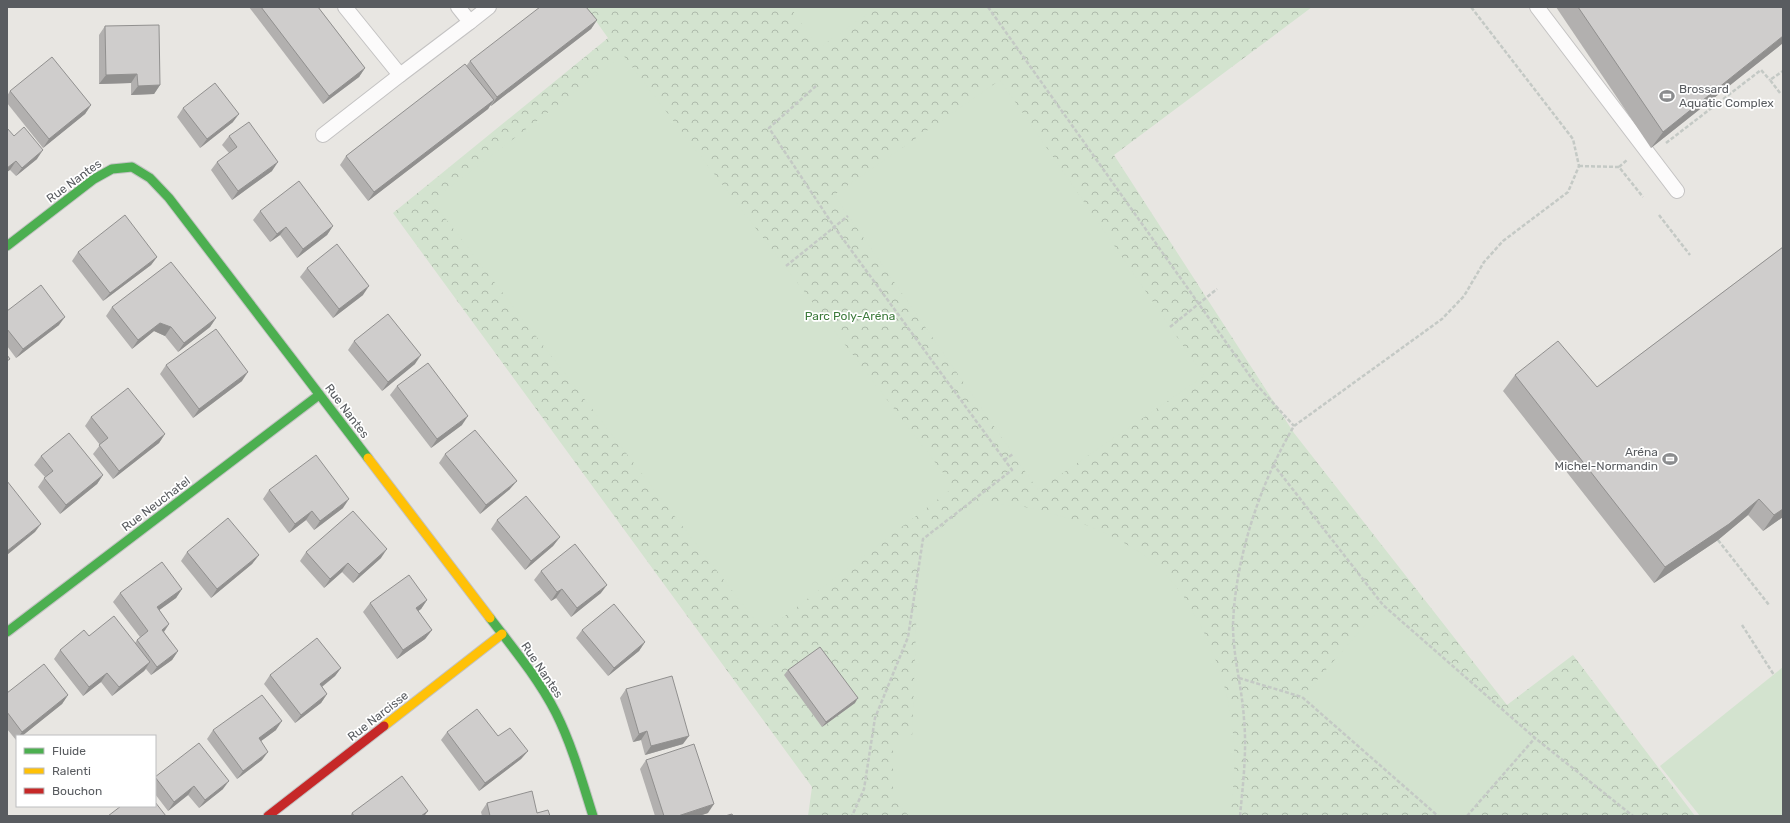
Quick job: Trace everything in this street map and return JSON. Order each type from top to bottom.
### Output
[{"type":"street","name":"Rue Nantes","points":[[7,246],[94,179],[112,169],[132,167],[150,178],[168,198],[536,678],[556,713],[572,751],[593,816]]},
{"type":"street","name":"Rue Neuchatel","points":[[7,632],[319,395]]},
{"type":"street","name":"Rue Narcisse","points":[[268,816],[502,634]]},
{"type":"lane","points":[[345,7],[400,75]]},
{"type":"lane","points":[[458,7],[470,22]]},
{"type":"lane","points":[[323,135],[490,7]]},
{"type":"lane","points":[[1537,7],[1677,191]]},
{"type":"path","points":[[988,7],[1255,384],[1294,426]]},
{"type":"path","points":[[1240,816],[1246,759],[1244,719],[1234,638],[1237,585],[1244,551],[1273,464],[1294,426],[1442,318],[1464,296],[1484,262],[1503,241],[1568,192],[1579,166],[1573,139],[1471,7]]},
{"type":"path","points":[[1663,145],[1761,70],[1780,93]]},
{"type":"path","points":[[1770,80],[1783,71]]},
{"type":"path","points":[[816,86],[769,128],[835,228],[1012,470],[923,540],[908,637],[875,718],[864,789],[852,816]]},
{"type":"path","points":[[1579,166],[1619,167],[1632,156]]},
{"type":"path","points":[[1619,167],[1643,196]]},
{"type":"path","points":[[1659,215],[1690,255]]},
{"type":"path","points":[[786,266],[848,216]]},
{"type":"path","points":[[1170,327],[1217,289]]},
{"type":"path","points":[[1004,460],[1013,454]]},
{"type":"path","points":[[1273,464],[1383,605],[1535,738],[1633,816]]},
{"type":"path","points":[[1718,540],[1769,605]]},
{"type":"path","points":[[1742,626],[1774,675]]},
{"type":"path","points":[[1238,678],[1302,697],[1438,816]]},
{"type":"path","points":[[1467,816],[1535,738]]},
{"type":"green space","name":"Parc Poly-Aréna","points":[[586,7],[1312,7],[1114,155],[1294,433],[1507,705],[1573,655],[1695,816],[808,816],[812,787],[393,213],[608,38]]},
{"type":"green space","points":[[790,7],[877,7],[819,48]]},
{"type":"green space","points":[[623,55],[954,487],[764,632],[432,201]]},
{"type":"green space","points":[[1000,80],[1204,376],[1038,490],[834,195]]},
{"type":"green space","points":[[971,504],[1019,506],[1058,515],[1079,522],[1119,540],[1138,551],[1168,577],[1184,597],[1197,619],[1218,666],[1224,684],[1232,721],[1234,740],[1234,778],[1229,816],[909,816],[893,799],[893,740],[912,740],[919,545]]},
{"type":"green space","points":[[1383,605],[1535,738],[1467,816],[1438,816],[1302,697]]},
{"type":"green space","points":[[1783,667],[1783,816],[1700,816],[1660,766]]},
{"type":"building","points":[[261,7],[318,7],[365,68],[329,96]]},
{"type":"building","points":[[540,7],[586,7],[597,20],[497,97],[470,61]]},
{"type":"building","name":"Brossard Aquatic Complex","points":[[1578,7],[1783,7],[1783,36],[1663,132]]},
{"type":"building","points":[[159,25],[160,85],[138,86],[137,74],[106,75],[105,26]]},
{"type":"building","points":[[52,57],[91,105],[49,139],[10,91]]},
{"type":"building","points":[[465,64],[494,100],[374,192],[346,156]]},
{"type":"building","points":[[215,83],[239,114],[207,139],[183,108]]},
{"type":"building","points":[[249,122],[278,162],[238,191],[217,162],[237,147],[229,136]]},
{"type":"building","points":[[24,127],[43,150],[22,168],[16,161],[7,168],[7,128],[14,136]]},
{"type":"building","points":[[299,181],[333,226],[303,249],[286,227],[277,234],[260,211]]},
{"type":"building","points":[[125,215],[157,257],[110,293],[78,252]]},
{"type":"building","points":[[337,244],[369,286],[339,309],[307,268]]},
{"type":"building","name":"Aréna Michel-Normandin","points":[[1783,247],[1783,509],[1774,515],[1759,499],[1729,524],[1665,567],[1515,375],[1558,341],[1597,387]]},
{"type":"building","points":[[171,262],[216,318],[184,343],[171,327],[160,323],[138,340],[112,307]]},
{"type":"building","points":[[41,285],[65,317],[23,349],[7,329],[7,311]]},
{"type":"building","points":[[388,314],[421,355],[388,382],[354,341]]},
{"type":"building","points":[[216,329],[248,372],[199,409],[166,365]]},
{"type":"building","points":[[428,363],[468,416],[437,439],[397,386]]},
{"type":"building","points":[[128,388],[165,434],[119,471],[99,445],[108,438],[91,417]]},
{"type":"building","points":[[475,430],[517,481],[486,505],[445,454]]},
{"type":"building","points":[[69,433],[103,475],[66,505],[44,478],[53,471],[41,456]]},
{"type":"building","points":[[316,455],[349,499],[320,521],[312,511],[295,524],[269,490]]},
{"type":"building","points":[[7,481],[41,524],[7,551]]},
{"type":"building","points":[[526,496],[560,537],[531,561],[497,520]]},
{"type":"building","points":[[353,511],[387,549],[359,574],[348,563],[330,579],[306,552]]},
{"type":"building","points":[[228,518],[259,555],[217,589],[187,552]]},
{"type":"building","points":[[575,544],[607,585],[577,608],[562,589],[557,592],[541,571]]},
{"type":"building","points":[[162,562],[182,589],[157,607],[169,624],[162,630],[178,651],[157,667],[137,640],[148,631],[120,593]]},
{"type":"building","points":[[409,575],[427,600],[416,608],[432,630],[403,650],[370,603]]},
{"type":"building","points":[[614,604],[645,642],[614,668],[582,630]]},
{"type":"building","points":[[114,616],[150,662],[119,687],[107,673],[89,687],[60,650],[84,630],[89,636]]},
{"type":"building","points":[[317,638],[341,668],[320,684],[327,694],[301,715],[270,675]]},
{"type":"building","points":[[820,647],[858,698],[826,722],[788,670]]},
{"type":"building","points":[[44,664],[68,695],[22,732],[7,712],[7,693]]},
{"type":"building","points":[[672,676],[689,736],[651,746],[647,731],[639,734],[626,689]]},
{"type":"building","points":[[262,695],[282,721],[259,738],[268,752],[243,771],[213,730]]},
{"type":"building","points":[[477,709],[498,736],[510,728],[528,751],[485,783],[447,732]]},
{"type":"building","points":[[199,743],[229,781],[205,800],[194,786],[174,802],[156,776]]},
{"type":"building","points":[[694,744],[714,804],[678,816],[664,816],[646,760]]},
{"type":"building","points":[[402,776],[428,811],[421,816],[354,816],[352,813]]},
{"type":"building","points":[[532,791],[537,813],[548,810],[550,816],[490,816],[487,803]]},
{"type":"building","points":[[156,803],[166,816],[108,816],[120,807],[156,807]]},
{"type":"traffic: fast","points":[[7,246],[94,179],[112,169],[132,167],[150,178],[169,198],[368,458]]},
{"type":"traffic: fast","points":[[7,632],[319,395]]},
{"type":"traffic: fast","points":[[490,618],[533,675],[556,713],[572,750],[593,816]]},
{"type":"traffic: slow","points":[[368,458],[490,618]]},
{"type":"traffic: slow","points":[[384,726],[502,634]]},
{"type":"traffic: jam","points":[[268,816],[384,726]]},
{"type":"place","name":"Brossard Aquatic Complex","points":[[1667,96]]},
{"type":"place","name":"Aréna Michel-Normandin","points":[[1670,459]]}]
